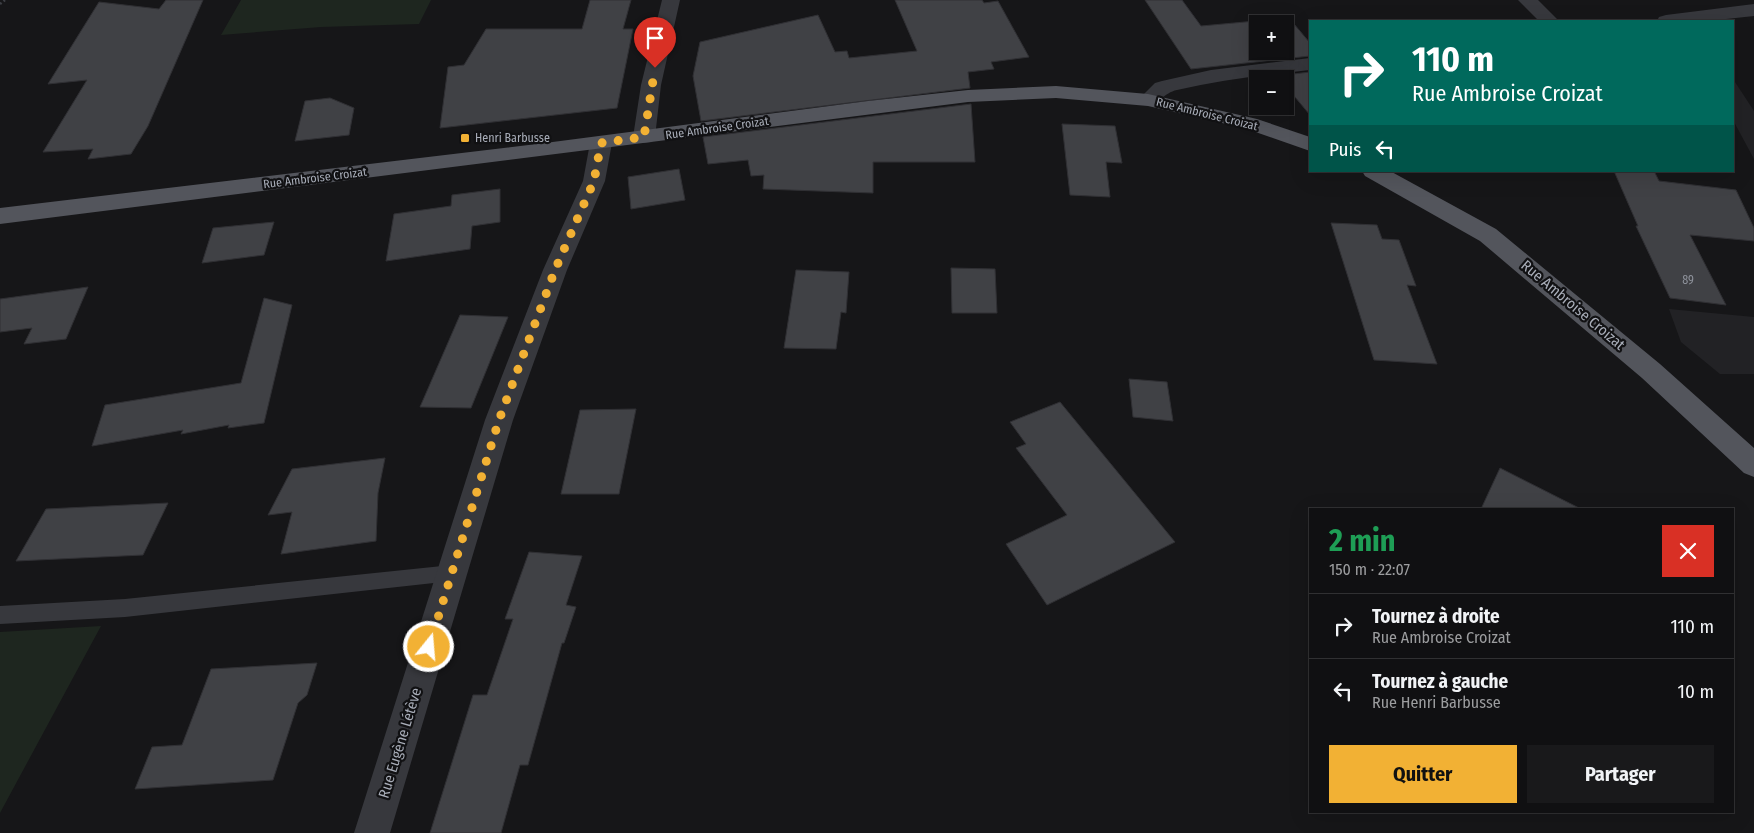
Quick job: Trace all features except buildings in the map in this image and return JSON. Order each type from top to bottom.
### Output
[{"type":"main road","name":"Rue Ambroise Croizat","points":[[0,216],[601,143],[868,106],[968,96],[1056,92],[1148,100],[1250,123],[1309,144]]},
{"type":"main road","name":"Rue Ambroise Croizat","points":[[1375,172],[1488,235],[1651,371],[1754,465]]},
{"type":"street","points":[[644,137],[651,85],[671,0]]},
{"type":"street","points":[[1527,0],[1549,20]]},
{"type":"street","points":[[1674,20],[1754,10]]},
{"type":"street","points":[[1148,100],[1162,87],[1211,76],[1309,64]]},
{"type":"street","name":"Rue Eugène Létève","points":[[372,833],[499,420],[555,270],[594,181],[601,143]]},
{"type":"lane","points":[[0,615],[125,608],[452,572]]},
{"type":"path","points":[[0,4],[5,0]]},
{"type":"shaded area","points":[[241,0],[431,0],[419,24],[321,27],[221,35]]},
{"type":"shaded area","points":[[1734,81],[1754,111],[1754,159],[1734,122]]},
{"type":"shaded area","points":[[1669,309],[1754,317],[1754,374],[1720,374],[1681,342]]},
{"type":"shaded area","points":[[101,626],[0,813],[0,632]]},
{"type":"place","name":"Henri Barbusse","points":[[465,138]]},
{"type":"route","points":[[429,647],[499,420],[555,270],[594,181],[601,143],[644,137],[655,68]]}]
